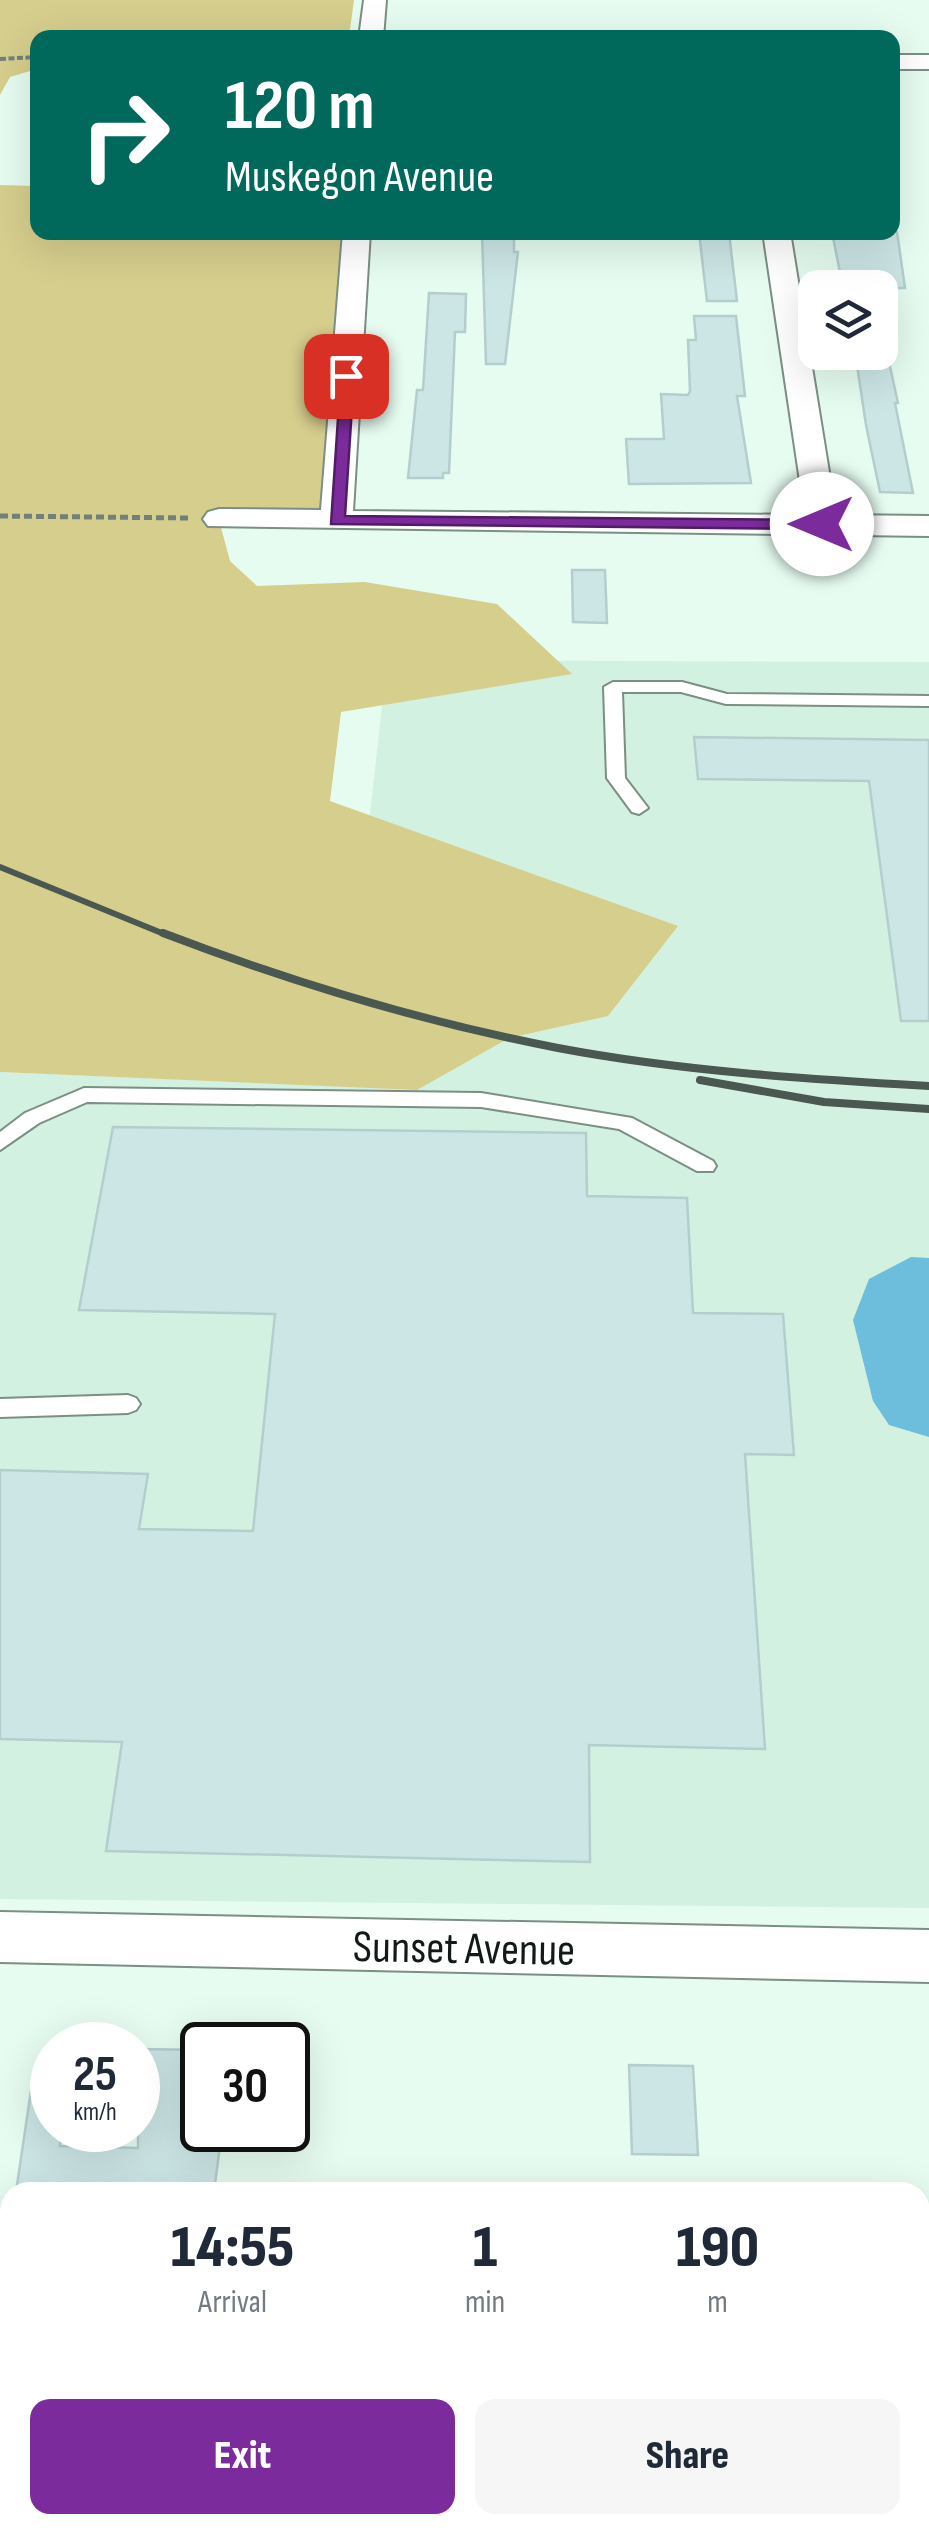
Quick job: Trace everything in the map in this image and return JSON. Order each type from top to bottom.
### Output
[{"type":"street","points":[[372,30],[375,0]]},
{"type":"street","points":[[900,62],[929,62]]},
{"type":"street","points":[[336,520],[356,240]]},
{"type":"street","points":[[777,240],[822,524]]},
{"type":"street","points":[[219,518],[929,526]]},
{"type":"street","name":"Sunset Avenue","points":[[0,1938],[929,1956]]},
{"type":"lane","points":[[639,808],[616,778],[613,686],[682,687],[726,699],[929,701]]},
{"type":"lane","points":[[0,1142],[32,1118],[84,1095],[481,1100],[624,1123],[705,1166]]},
{"type":"lane","points":[[0,1408],[128,1404]]},
{"type":"path","points":[[0,59],[30,57]]},
{"type":"path","points":[[0,516],[219,518]]},
{"type":"shaded area","points":[[0,0],[354,0],[350,30],[30,30],[30,71],[10,77],[0,95]]},
{"type":"shaded area","points":[[0,185],[30,186],[30,240],[356,240],[336,520],[219,520],[230,561],[257,586],[365,582],[497,604],[572,674],[341,712],[330,801],[678,926],[608,1016],[509,1038],[417,1090],[0,1072]]},
{"type":"shaded area","points":[[387,660],[929,662],[929,1908],[0,1899],[0,1072],[340,1086]]},
{"type":"water","points":[[911,1257],[929,1258],[929,1437],[889,1425],[873,1401],[853,1320],[869,1279]]},
{"type":"building","points":[[482,240],[514,240],[514,252],[518,252],[505,364],[486,364]]},
{"type":"building","points":[[700,240],[730,240],[737,301],[707,301]]},
{"type":"building","points":[[834,240],[898,240],[905,288],[898,288],[898,270],[839,270]]},
{"type":"building","points":[[429,293],[466,294],[465,332],[455,332],[449,473],[443,473],[443,478],[408,478],[417,390],[423,390]]},
{"type":"building","points":[[694,316],[736,316],[745,396],[737,396],[751,483],[629,484],[626,439],[664,439],[661,394],[688,395],[690,391],[688,340],[696,340]]},
{"type":"building","points":[[858,370],[891,370],[913,493],[880,492]]},
{"type":"building","points":[[572,570],[605,570],[607,623],[573,622]]},
{"type":"building","points":[[694,737],[929,740],[929,1021],[901,1021],[869,781],[698,779]]},
{"type":"building","points":[[113,1127],[586,1133],[587,1196],[687,1198],[693,1313],[783,1314],[794,1455],[745,1454],[765,1749],[589,1745],[590,1862],[106,1851],[122,1742],[0,1739],[0,1470],[148,1474],[139,1529],[253,1531],[275,1314],[79,1310]]},
{"type":"building","points":[[160,2049],[180,2050],[180,2152],[219,2152],[215,2182],[17,2182],[30,2097],[30,2152],[160,2152]]},
{"type":"building","points":[[629,2065],[693,2066],[698,2155],[632,2154]]},
{"type":"railway","points":[[0,867],[169,936]]},
{"type":"railway","points":[[163,933],[358,999],[558,1048],[696,1068],[929,1086]]},
{"type":"railway","points":[[700,1080],[824,1102],[929,1109]]},
{"type":"route","points":[[346,376],[336,520],[822,524]]}]
